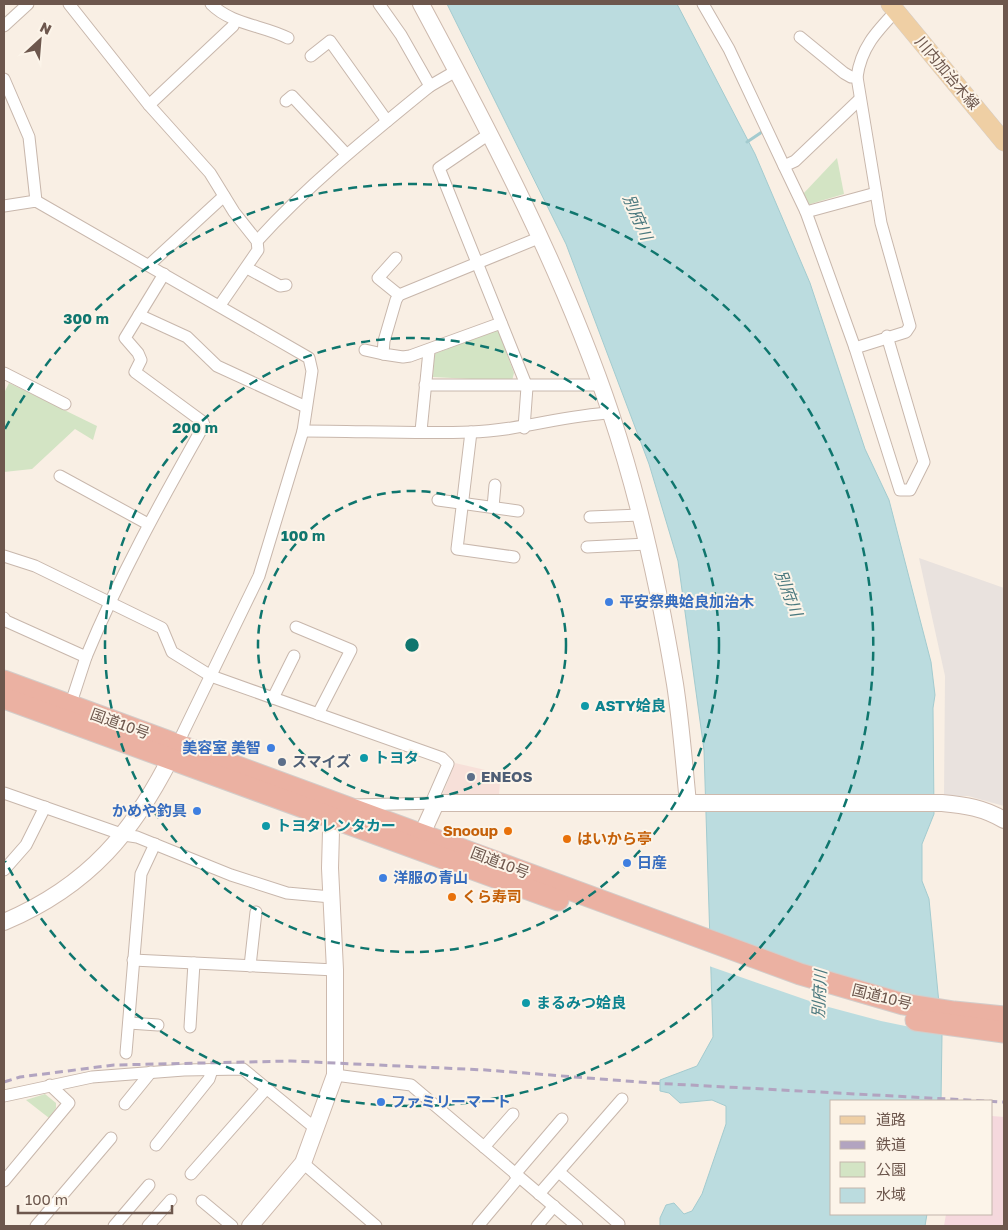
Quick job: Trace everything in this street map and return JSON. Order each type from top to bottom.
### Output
[{"type":"highway","name":"国道10号","points":[[4,681],[70,706],[173,752]]},
{"type":"highway","name":"国道10号","points":[[4,698],[173,752],[688,941],[862,993],[1004,1032]]},
{"type":"highway","name":"国道10号","points":[[953,1019],[1004,1017]]},
{"type":"main road","name":"川内加治木線","points":[[893,8],[1004,142]]},
{"type":"street","points":[[4,26],[28,4]]},
{"type":"street","points":[[69,4],[149,105],[210,174],[258,241],[258,250],[220,305]]},
{"type":"street","points":[[211,4],[236,21],[270,29],[288,38]]},
{"type":"street","points":[[378,4],[401,35],[430,86]]},
{"type":"street","points":[[421,4],[541,237],[584,340],[599,385],[611,413],[640,515],[658,588],[695,802]]},
{"type":"street","points":[[703,4],[729,49],[806,212],[855,348],[900,490],[910,490],[924,462],[887,336]]},
{"type":"street","points":[[855,348],[887,336],[906,332],[910,326],[895,280],[876,193],[857,77],[859,62],[872,36],[893,8]]},
{"type":"street","points":[[149,105],[233,26],[236,21]]},
{"type":"street","points":[[800,37],[844,73],[851,77],[857,77]]},
{"type":"street","points":[[310,56],[330,40],[387,121]]},
{"type":"street","points":[[258,241],[282,214],[346,154],[430,86],[456,70]]},
{"type":"street","points":[[5,84],[29,138],[36,201]]},
{"type":"street","points":[[286,100],[292,96],[346,154]]},
{"type":"street","points":[[784,166],[795,161],[860,99]]},
{"type":"street","points":[[489,134],[439,168],[526,386],[524,428]]},
{"type":"street","points":[[806,212],[876,193]]},
{"type":"street","points":[[149,266],[224,196]]},
{"type":"street","points":[[4,206],[36,201],[220,305],[309,358],[312,370],[303,431],[259,576],[148,801],[124,835],[91,869],[55,896],[4,922]]},
{"type":"street","points":[[383,354],[384,341],[399,295],[541,237]]},
{"type":"street","points":[[396,258],[378,278],[399,295]]},
{"type":"street","points":[[247,268],[280,286],[286,285]]},
{"type":"street","points":[[70,706],[86,658],[109,602],[148,524],[204,425],[203,422],[135,372],[140,360],[138,353],[125,338],[164,274]]},
{"type":"street","points":[[139,315],[187,337],[217,366],[306,407]]},
{"type":"street","points":[[365,350],[403,357],[429,351],[501,323]]},
{"type":"street","points":[[421,431],[429,351]]},
{"type":"street","points":[[4,373],[64,404]]},
{"type":"street","points":[[425,385],[599,385]]},
{"type":"street","points":[[303,431],[471,432],[524,428],[552,419],[611,413]]},
{"type":"street","points":[[471,432],[457,549],[514,557]]},
{"type":"street","points":[[60,476],[148,524]]},
{"type":"street","points":[[493,508],[495,485]]},
{"type":"street","points":[[438,500],[518,511]]},
{"type":"street","points":[[590,518],[640,515]]},
{"type":"street","points":[[587,547],[647,544]]},
{"type":"street","points":[[4,556],[35,566],[162,628],[172,652],[211,676],[442,758],[448,764],[419,841]]},
{"type":"street","points":[[4,618],[6,621],[86,658]]},
{"type":"street","points":[[296,626],[351,650],[318,714]]},
{"type":"street","points":[[273,698],[294,656]]},
{"type":"street","points":[[4,793],[124,835],[137,837],[231,875],[287,893],[331,897]]},
{"type":"street","points":[[250,1226],[303,1163],[335,1075],[335,970],[331,897],[331,831],[336,812],[433,803],[942,803],[972,806],[989,811],[1004,820]]},
{"type":"street","points":[[4,870],[26,845],[45,807]]},
{"type":"street","points":[[126,1053],[141,874],[155,844]]},
{"type":"street","points":[[250,966],[256,912]]},
{"type":"street","points":[[133,960],[335,970]]},
{"type":"street","points":[[190,1028],[194,963]]},
{"type":"street","points":[[128,1023],[158,1025]]},
{"type":"street","points":[[4,1105],[8,1096],[92,1077],[151,1072],[243,1069],[316,1129]]},
{"type":"street","points":[[156,1145],[209,1079],[212,1070]]},
{"type":"street","points":[[125,1104],[151,1072]]},
{"type":"street","points":[[335,1075],[411,1085],[576,1226]]},
{"type":"street","points":[[4,1181],[69,1103],[50,1085]]},
{"type":"street","points":[[191,1174],[266,1089]]},
{"type":"street","points":[[539,1194],[622,1099]]},
{"type":"street","points":[[484,1147],[513,1114]]},
{"type":"street","points":[[478,1226],[562,1119]]},
{"type":"street","points":[[36,1226],[111,1138]]},
{"type":"street","points":[[303,1163],[376,1226]]},
{"type":"street","points":[[559,1172],[619,1224]]},
{"type":"street","points":[[114,1226],[149,1185]]},
{"type":"street","points":[[148,1226],[171,1200]]},
{"type":"street","points":[[202,1201],[232,1226]]},
{"type":"street","points":[[537,1226],[554,1206]]},
{"type":"shaded area","points":[[919,558],[1004,588],[1004,806],[968,796],[944,796],[945,676]]},
{"type":"shaded area","name":"ENEOS","points":[[455,763],[494,772],[493,781],[500,782],[499,795],[442,796]]},
{"type":"shaded area","points":[[993,1116],[1004,1117],[1004,1226],[944,1226],[946,1215],[993,1215]]},
{"type":"green space","points":[[837,158],[844,194],[807,205],[803,194]]},
{"type":"green space","points":[[498,330],[514,373],[512,381],[433,377],[434,354]]},
{"type":"green space","points":[[9,383],[97,426],[93,440],[75,429],[32,469],[4,472],[4,393]]},
{"type":"green space","points":[[45,1094],[56,1103],[56,1108],[49,1118],[26,1100]]},
{"type":"water","name":"別府川","points":[[447,4],[677,4],[755,154],[810,283],[865,449],[889,500],[931,662],[935,695],[933,708],[934,814],[922,844],[922,881],[929,899],[942,1035],[941,1100],[830,1100],[830,1215],[927,1215],[925,1226],[660,1226],[660,1218],[666,1205],[674,1203],[684,1214],[692,1211],[702,1194],[726,1124],[726,1106],[712,1100],[680,1103],[669,1093],[660,1091],[660,1080],[697,1066],[713,1037],[704,750],[678,561],[649,464],[566,244]]},
{"type":"pier","points":[[708,931],[821,972],[881,988],[941,1000],[944,1034],[881,1021],[821,1005],[709,966]]},
{"type":"waterway","points":[[747,142],[765,130]]},
{"type":"railway","points":[[4,1082],[20,1077],[114,1065],[291,1061],[486,1070],[652,1083],[967,1100]]},
{"type":"railway","points":[[993,1101],[1004,1102]]},
{"type":"place","name":"平安祭典姶良加治木","points":[[609,602]]},
{"type":"place","name":"ASTY姶良","points":[[585,706]]},
{"type":"place","name":"美容室 美智","points":[[271,748]]},
{"type":"place","name":"トヨタ","points":[[364,758]]},
{"type":"place","name":"スマイズ","points":[[282,762]]},
{"type":"place","name":"ENEOS","points":[[471,777]]},
{"type":"place","name":"かめや釣具","points":[[197,811]]},
{"type":"place","name":"トヨタレンタカー","points":[[266,826]]},
{"type":"place","name":"Snooup","points":[[508,831]]},
{"type":"place","name":"はいから亭","points":[[567,839]]},
{"type":"place","name":"日産","points":[[627,863]]},
{"type":"place","name":"洋服の青山","points":[[383,878]]},
{"type":"place","name":"くら寿司","points":[[452,897]]},
{"type":"place","name":"まるみつ姶良","points":[[526,1003]]},
{"type":"place","name":"ファミリーマート","points":[[381,1102]]}]
